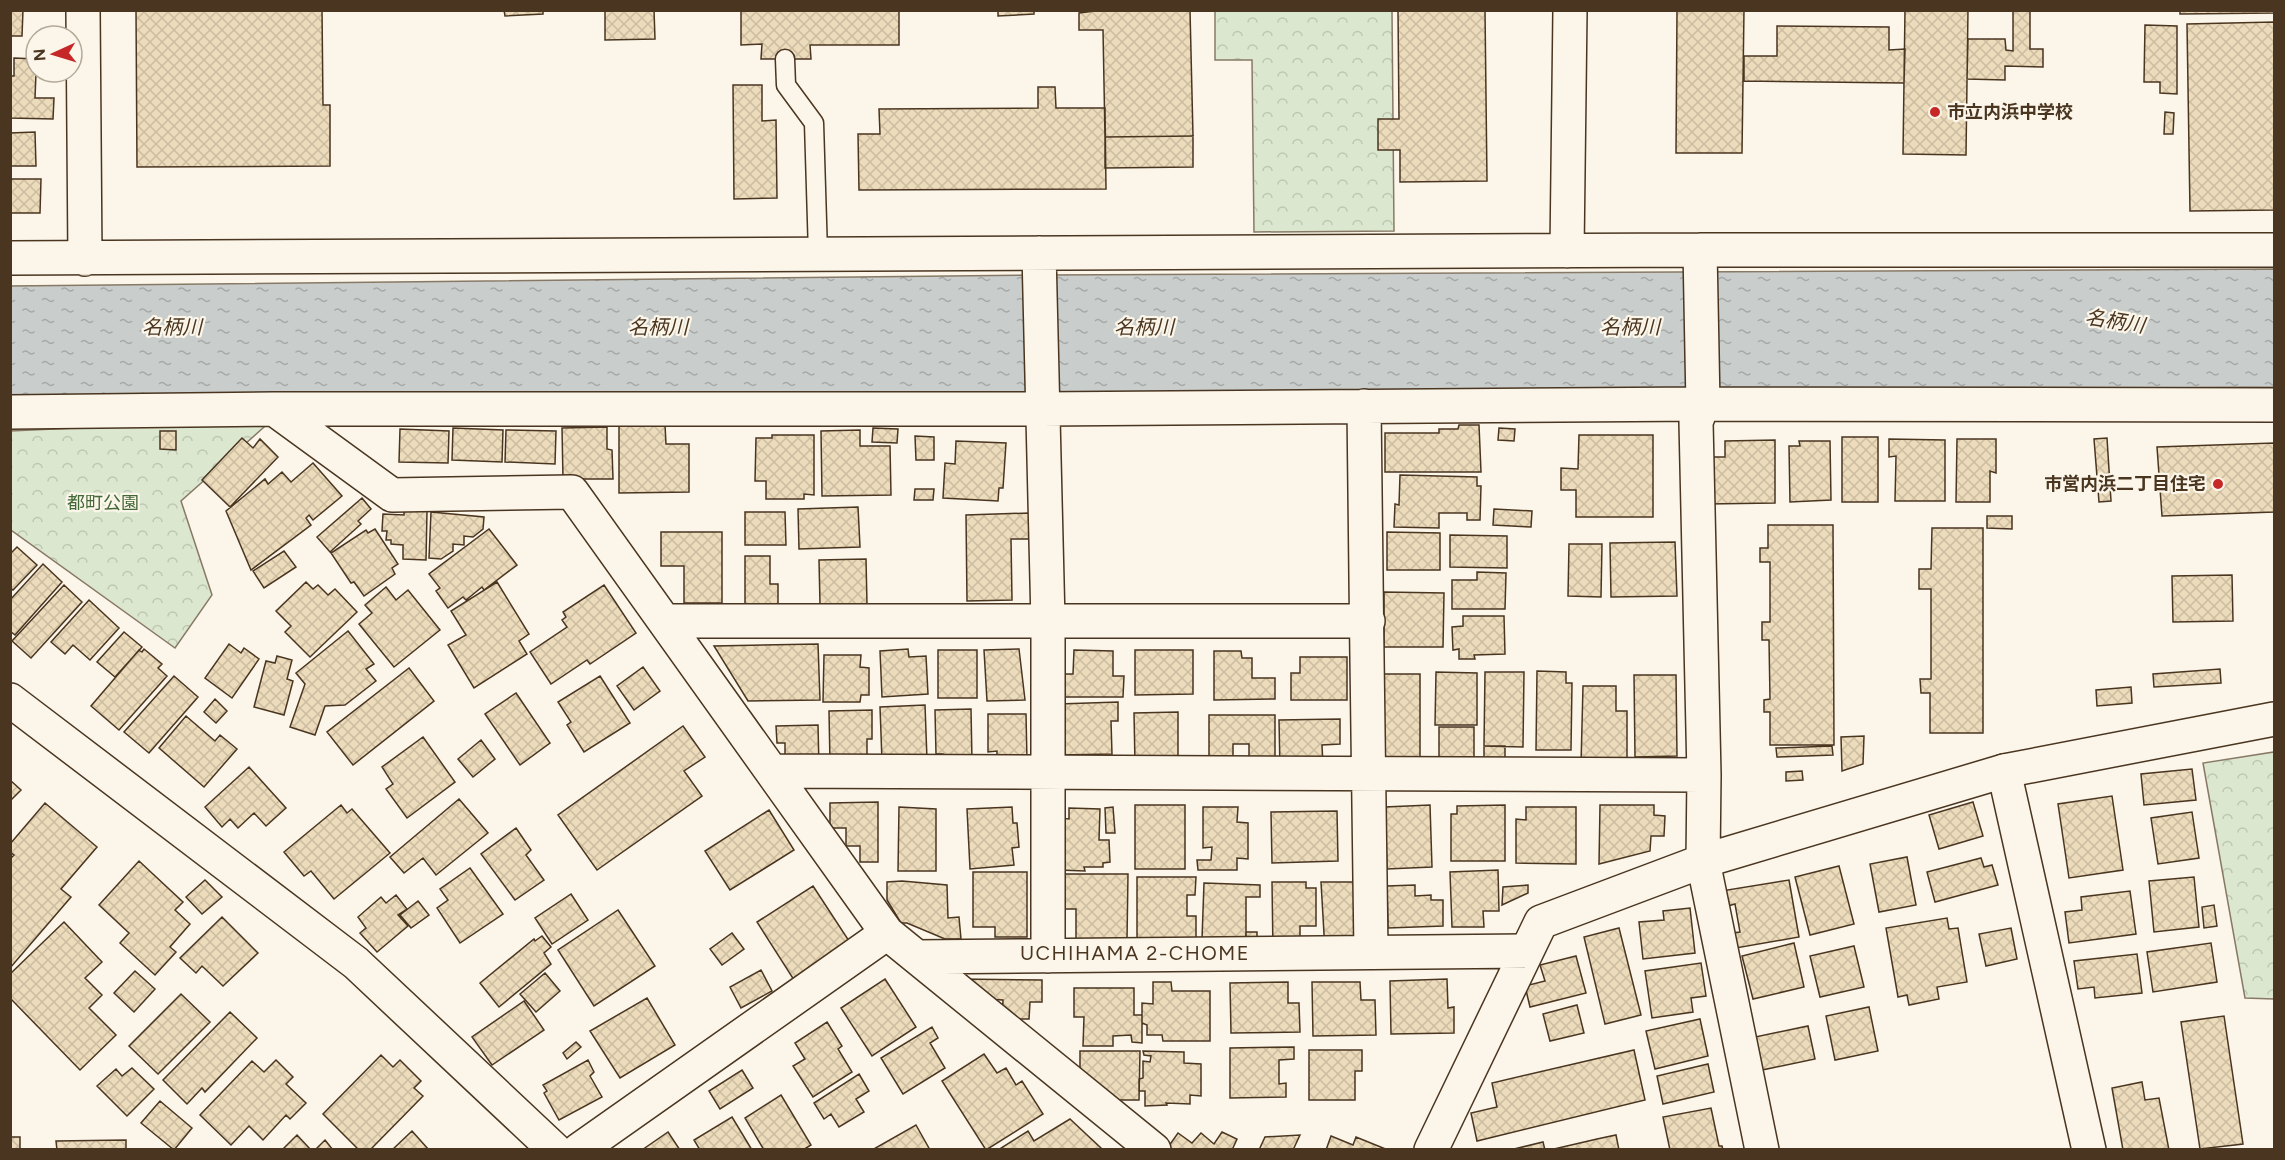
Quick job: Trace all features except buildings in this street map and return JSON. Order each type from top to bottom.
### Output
[{"type":"street","points":[[83,10],[85,259]]},
{"type":"street","points":[[1567,251],[1570,10]]},
{"type":"street","points":[[10,258],[1700,250],[2274,250]]},
{"type":"street","points":[[1700,250],[1703,404],[1696,422],[1704,775],[1703,861],[1762,1149]]},
{"type":"street","points":[[1039,253],[1041,409],[1048,622],[1048,956]]},
{"type":"street","points":[[10,412],[274,409],[1041,409],[1703,404],[2274,405]]},
{"type":"street","points":[[1364,406],[1371,952]]},
{"type":"street","points":[[274,409],[392,495],[572,492],[887,933],[1154,1149]]},
{"type":"street","points":[[666,621],[1368,621]]},
{"type":"street","points":[[10,700],[356,963],[555,1149]]},
{"type":"street","points":[[1431,1149],[1541,922],[1703,861],[2004,771],[2274,719]]},
{"type":"street","points":[[772,771],[1704,775]]},
{"type":"street","points":[[2004,771],[2089,1149]]},
{"type":"street","points":[[579,1149],[887,933]]},
{"type":"street","points":[[917,957],[1527,951]]},
{"type":"lane","points":[[785,59],[786,85],[814,123],[818,255]]},
{"type":"green space","points":[[1215,11],[1392,11],[1394,231],[1254,232],[1252,60],[1215,60]]},
{"type":"green space","name":"都町公園","points":[[273,419],[181,501],[212,595],[175,648],[11,530],[10,431]]},
{"type":"green space","points":[[2274,752],[2274,999],[2245,998],[2203,763]]},
{"type":"water","name":"名柄川","points":[[2274,269],[2274,387],[1066,397],[11,402],[10,286],[1044,275]]},
{"type":"place","name":"市立内浜中学校","points":[[1935,112]]},
{"type":"place","name":"市営内浜二丁目住宅","points":[[2218,484]]},
{"type":"district","name":"UCHIHAMA 2-CHOME","points":[[1135,953]]}]
